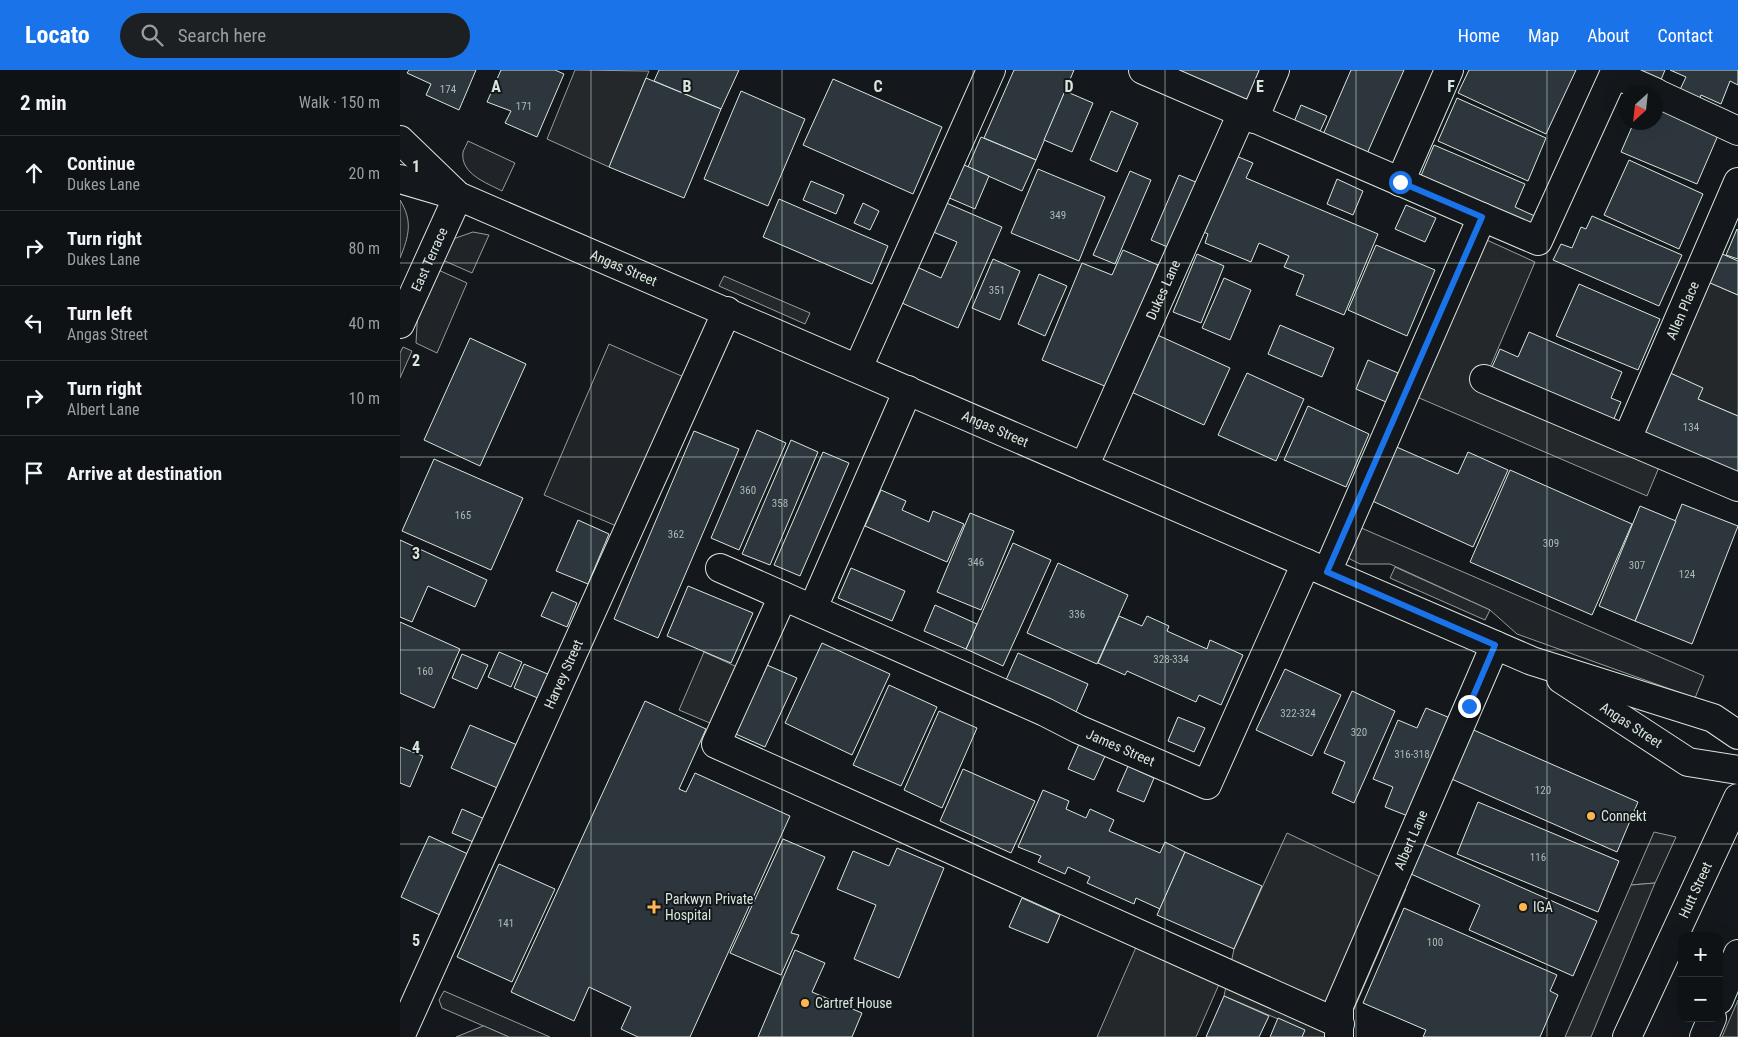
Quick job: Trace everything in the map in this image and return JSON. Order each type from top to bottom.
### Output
[{"type":"street","points":[[858,368],[992,70]]},
{"type":"street","name":"Dukes Lane","points":[[1084,467],[1248,116],[1275,70]]},
{"type":"street","points":[[1400,182],[1449,70]]},
{"type":"street","points":[[1153,72],[1248,116],[1538,242],[1609,72],[1637,85]]},
{"type":"street","points":[[1663,97],[1738,131]]},
{"type":"street","points":[[400,140],[458,196]]},
{"type":"street","points":[[400,179],[458,196]]},
{"type":"street","name":"Allen Place","points":[[1627,439],[1738,182]]},
{"type":"street","name":"Angas Street","points":[[458,196],[1532,661],[1713,718],[1738,735]]},
{"type":"street","name":"East Terrace","points":[[400,324],[458,196]]},
{"type":"street","points":[[1317,567],[1482,217]]},
{"type":"street","name":"Harvey Street","points":[[400,1037],[727,311]]},
{"type":"street","points":[[1484,379],[1738,487]]},
{"type":"street","points":[[813,608],[908,390]]},
{"type":"street","name":"James Street","points":[[720,568],[1207,785],[1317,567]]},
{"type":"street","points":[[783,596],[716,744],[1339,1031]]},
{"type":"street","name":"Albert Lane","points":[[1339,1031],[1339,1006],[1495,645]]},
{"type":"street","name":"Angas Street","points":[[1532,661],[1688,762],[1738,770]]},
{"type":"street","name":"Hutt Street","points":[[1628,1037],[1738,798]]},
{"type":"street","points":[[1723,990],[1738,954]]},
{"type":"street","points":[[1704,1037],[1710,1022]]},
{"type":"shaded area","points":[[575,70],[649,71],[609,167],[547,139]]},
{"type":"shaded area","points":[[468,141],[515,163],[502,191],[482,181],[470,172],[463,160],[463,152]]},
{"type":"shaded area","points":[[400,200],[407,215],[408,229],[406,243],[400,258]]},
{"type":"shaded area","points":[[473,232],[489,235],[472,273],[438,258],[453,239]]},
{"type":"shaded area","points":[[1478,236],[1535,262],[1485,379],[1662,460],[1647,496],[1410,394]]},
{"type":"shaded area","points":[[434,268],[467,283],[437,353],[416,343],[418,308]]},
{"type":"shaded area","points":[[724,276],[810,313],[805,324],[719,286]]},
{"type":"shaded area","points":[[1708,282],[1738,295],[1738,416],[1698,399],[1702,388],[1668,372]]},
{"type":"shaded area","points":[[609,344],[686,378],[621,528],[544,495]]},
{"type":"shaded area","points":[[403,347],[412,351],[400,378],[400,353]]},
{"type":"shaded area","points":[[1352,524],[1704,676],[1695,698],[1517,634],[1490,610],[1390,564],[1360,564],[1346,557]]},
{"type":"shaded area","points":[[1395,567],[1490,610],[1485,620],[1390,578]]},
{"type":"shaded area","points":[[704,652],[755,675],[729,731],[679,710]]},
{"type":"shaded area","points":[[1654,832],[1676,837],[1655,883],[1631,885]]},
{"type":"shaded area","points":[[1287,833],[1406,889],[1342,1037],[1302,1037],[1304,1030],[1224,996],[1234,949]]},
{"type":"shaded area","points":[[1655,883],[1591,1037],[1565,1037],[1631,885]]},
{"type":"shaded area","points":[[1137,945],[1220,982],[1196,1037],[1097,1037]]},
{"type":"shaded area","points":[[444,991],[550,1037],[509,1037],[442,1008],[439,1000]]},
{"type":"shaded area","points":[[1738,1000],[1738,1037],[1722,1037]]},
{"type":"shaded area","points":[[483,1026],[509,1037],[456,1037]]},
{"type":"building","points":[[409,70],[476,70],[459,110],[426,95],[431,84],[407,73]]},
{"type":"building","points":[[501,70],[555,70],[564,74],[537,137],[505,123],[511,111],[487,102]]},
{"type":"building","points":[[659,70],[739,70],[721,109],[654,81]]},
{"type":"building","points":[[1014,70],[1074,70],[1036,160],[984,138]]},
{"type":"building","points":[[1175,70],[1265,70],[1245,114]]},
{"type":"building","points":[[1351,70],[1404,70],[1366,156],[1322,137]]},
{"type":"building","points":[[1469,70],[1576,70],[1546,134],[1458,93]]},
{"type":"building","points":[[1640,70],[1665,70],[1659,85],[1653,85],[1637,78]]},
{"type":"building","points":[[1670,70],[1738,70],[1738,85],[1730,81],[1721,104],[1701,95],[1697,105],[1677,96],[1686,77]]},
{"type":"building","points":[[646,78],[721,109],[684,198],[609,167]]},
{"type":"building","points":[[833,79],[942,127],[913,194],[803,145]]},
{"type":"building","points":[[741,91],[805,119],[768,206],[704,179]]},
{"type":"building","points":[[1065,91],[1093,103],[1072,152],[1044,140]]},
{"type":"building","points":[[1457,98],[1546,138],[1528,181],[1438,141]]},
{"type":"building","points":[[1301,105],[1327,116],[1316,140],[1291,129]]},
{"type":"building","points":[[1663,109],[1719,133],[1697,184],[1621,152],[1631,130],[1663,130]]},
{"type":"building","points":[[1111,111],[1138,123],[1117,172],[1090,160]]},
{"type":"building","points":[[981,137],[1036,160],[1022,191],[968,167]]},
{"type":"building","points":[[1434,145],[1525,184],[1515,207],[1537,217],[1531,233],[1417,185]]},
{"type":"building","points":[[1229,153],[1253,163],[1246,178],[1378,234],[1344,315],[1296,295],[1304,275],[1284,267],[1289,256],[1259,243],[1251,262],[1205,243],[1208,234],[1197,229]]},
{"type":"building","points":[[1629,160],[1703,194],[1679,249],[1604,215]]},
{"type":"building","points":[[962,164],[989,176],[975,209],[947,197]]},
{"type":"building","points":[[1038,169],[1105,197],[1079,261],[1011,233]]},
{"type":"building","points":[[1130,171],[1151,180],[1115,264],[1093,255]]},
{"type":"building","points":[[1179,175],[1198,183],[1170,248],[1151,240]]},
{"type":"building","points":[[1337,179],[1363,191],[1353,215],[1327,204]]},
{"type":"building","points":[[811,181],[844,195],[836,214],[803,200]]},
{"type":"building","points":[[779,199],[888,246],[872,284],[763,237]]},
{"type":"building","points":[[944,202],[1002,227],[958,328],[902,303],[917,267],[941,278],[957,242],[931,231]]},
{"type":"building","points":[[863,203],[879,211],[870,230],[854,223]]},
{"type":"building","points":[[1406,205],[1436,218],[1425,242],[1395,229]]},
{"type":"building","points":[[1592,216],[1682,255],[1659,306],[1553,260],[1561,244],[1572,248],[1581,227],[1586,229]]},
{"type":"building","points":[[1738,230],[1738,259],[1726,255]]},
{"type":"building","points":[[1376,245],[1435,270],[1407,336],[1348,310]]},
{"type":"building","points":[[1123,250],[1158,265],[1107,387],[1042,360],[1082,263],[1112,275]]},
{"type":"building","points":[[1720,253],[1738,261],[1738,295],[1708,282]]},
{"type":"building","points":[[1197,254],[1224,266],[1201,323],[1173,312]]},
{"type":"building","points":[[993,259],[1020,271],[1000,320],[972,308]]},
{"type":"building","points":[[1039,274],[1067,286],[1045,336],[1018,324]]},
{"type":"building","points":[[1224,278],[1251,290],[1230,340],[1202,328]]},
{"type":"building","points":[[1579,284],[1660,319],[1638,370],[1556,336]]},
{"type":"building","points":[[1280,325],[1334,348],[1322,377],[1268,354]]},
{"type":"building","points":[[1529,332],[1622,372],[1611,398],[1621,402],[1611,426],[1489,374],[1500,349],[1518,357]]},
{"type":"building","points":[[1153,333],[1230,368],[1204,425],[1127,390]]},
{"type":"building","points":[[470,338],[526,364],[480,466],[424,440]]},
{"type":"building","points":[[1368,360],[1398,373],[1386,402],[1356,389]]},
{"type":"building","points":[[1668,372],[1703,388],[1698,399],[1738,416],[1738,482],[1640,438]]},
{"type":"building","points":[[1247,373],[1304,399],[1276,461],[1218,435]]},
{"type":"building","points":[[1308,406],[1369,434],[1346,487],[1284,460]]},
{"type":"building","points":[[757,430],[786,443],[739,550],[711,538]]},
{"type":"building","points":[[694,431],[739,449],[658,638],[614,619]]},
{"type":"building","points":[[791,440],[818,452],[770,565],[742,554]]},
{"type":"building","points":[[1392,445],[1458,474],[1468,452],[1508,470],[1473,547],[1368,499]]},
{"type":"building","points":[[823,452],[849,463],[800,576],[774,565]]},
{"type":"building","points":[[434,459],[523,498],[491,570],[402,531]]},
{"type":"building","points":[[1510,470],[1632,524],[1592,615],[1470,562]]},
{"type":"building","points":[[881,490],[906,501],[902,510],[929,522],[933,511],[964,524],[947,562],[865,526]]},
{"type":"building","points":[[1682,504],[1738,526],[1692,644],[1635,621]]},
{"type":"building","points":[[1640,506],[1676,521],[1635,621],[1599,606]]},
{"type":"building","points":[[970,513],[1014,531],[981,610],[937,592]]},
{"type":"building","points":[[578,520],[609,534],[588,584],[556,571]]},
{"type":"building","points":[[400,540],[487,580],[475,607],[428,586],[412,622],[400,617]]},
{"type":"building","points":[[1013,543],[1051,560],[1003,666],[966,649]]},
{"type":"building","points":[[1058,563],[1128,595],[1097,664],[1027,633]]},
{"type":"building","points":[[851,568],[905,591],[892,621],[838,598]]},
{"type":"building","points":[[688,586],[753,613],[731,663],[667,636]]},
{"type":"building","points":[[552,592],[577,603],[567,627],[541,616]]},
{"type":"building","points":[[935,605],[977,624],[966,649],[924,631]]},
{"type":"building","points":[[1119,616],[1142,626],[1147,616],[1169,626],[1167,631],[1207,649],[1210,640],[1243,655],[1221,705],[1199,695],[1196,702],[1127,671],[1125,675],[1098,663]]},
{"type":"building","points":[[400,622],[460,649],[434,708],[400,693]]},
{"type":"building","points":[[822,643],[890,674],[852,755],[785,723]]},
{"type":"building","points":[[499,652],[522,662],[511,687],[488,677]]},
{"type":"building","points":[[1018,653],[1088,684],[1076,712],[1006,680]]},
{"type":"building","points":[[462,654],[488,665],[477,689],[452,678]]},
{"type":"building","points":[[760,662],[797,678],[765,747],[729,731]]},
{"type":"building","points":[[524,664],[550,675],[540,699],[514,688]]},
{"type":"building","points":[[1285,669],[1341,695],[1312,756],[1256,730]]},
{"type":"building","points":[[889,685],[937,707],[901,786],[853,765]]},
{"type":"building","points":[[1352,691],[1395,711],[1354,803],[1332,793],[1345,762],[1324,753]]},
{"type":"building","name":"Parkwyn Private Hospital","points":[[645,701],[706,729],[679,789],[686,792],[695,773],[790,816],[690,1037],[638,1037],[621,1029],[631,1007],[589,987],[574,1021],[511,992]]},
{"type":"building","points":[[1426,708],[1455,720],[1413,818],[1385,807],[1393,787],[1373,779],[1398,720],[1417,728]]},
{"type":"building","points":[[939,711],[977,728],[942,808],[904,790]]},
{"type":"building","points":[[1178,717],[1205,728],[1194,752],[1168,741]]},
{"type":"building","points":[[470,725],[522,747],[502,790],[451,768]]},
{"type":"building","points":[[1469,728],[1638,802],[1617,852],[1447,777]]},
{"type":"building","points":[[1079,744],[1105,756],[1094,780],[1068,769]]},
{"type":"building","points":[[400,747],[423,756],[410,787],[400,783]]},
{"type":"building","points":[[1128,766],[1154,778],[1144,802],[1117,791]]},
{"type":"building","points":[[963,769],[1035,801],[1011,853],[940,821]]},
{"type":"building","points":[[1043,790],[1069,801],[1066,809],[1086,818],[1090,809],[1114,820],[1109,831],[1160,853],[1165,842],[1185,852],[1160,909],[1136,898],[1134,904],[1087,883],[1090,877],[1068,867],[1065,874],[1038,862],[1041,856],[1018,847]]},
{"type":"building","points":[[1478,802],[1619,861],[1598,912],[1457,854]]},
{"type":"building","points":[[462,809],[489,821],[478,844],[452,833]]},
{"type":"building","points":[[429,836],[470,855],[442,916],[401,897]]},
{"type":"building","points":[[783,839],[825,857],[791,933],[799,935],[781,975],[730,953]]},
{"type":"building","points":[[1424,844],[1597,921],[1573,976],[1469,930],[1480,905],[1411,874]]},
{"type":"building","points":[[897,848],[944,868],[899,978],[854,959],[876,905],[837,889],[853,851],[889,866]]},
{"type":"building","points":[[1185,852],[1262,886],[1234,949],[1157,915]]},
{"type":"building","points":[[499,864],[555,889],[512,982],[457,957]]},
{"type":"building","points":[[1022,898],[1060,915],[1048,943],[1009,927]]},
{"type":"building","points":[[1404,908],[1557,975],[1550,991],[1558,995],[1540,1037],[1423,1037],[1426,1030],[1363,1003]]},
{"type":"building","name":"Cartref House","points":[[795,950],[825,963],[812,992],[862,1013],[852,1037],[758,1037]]},
{"type":"building","points":[[1224,996],[1269,1016],[1259,1037],[1206,1037]]},
{"type":"building","points":[[1278,1018],[1305,1030],[1302,1037],[1270,1037]]},
{"type":"place","name":"Connekt","points":[[1591,816]]},
{"type":"place","name":"Parkwyn Private Hospital","points":[[654,907]]},
{"type":"place","name":"IGA","points":[[1523,907]]},
{"type":"place","name":"Cartref House","points":[[805,1003]]},
{"type":"route","points":[[1400,182],[1482,217],[1327,572],[1495,645],[1469,706]]}]
